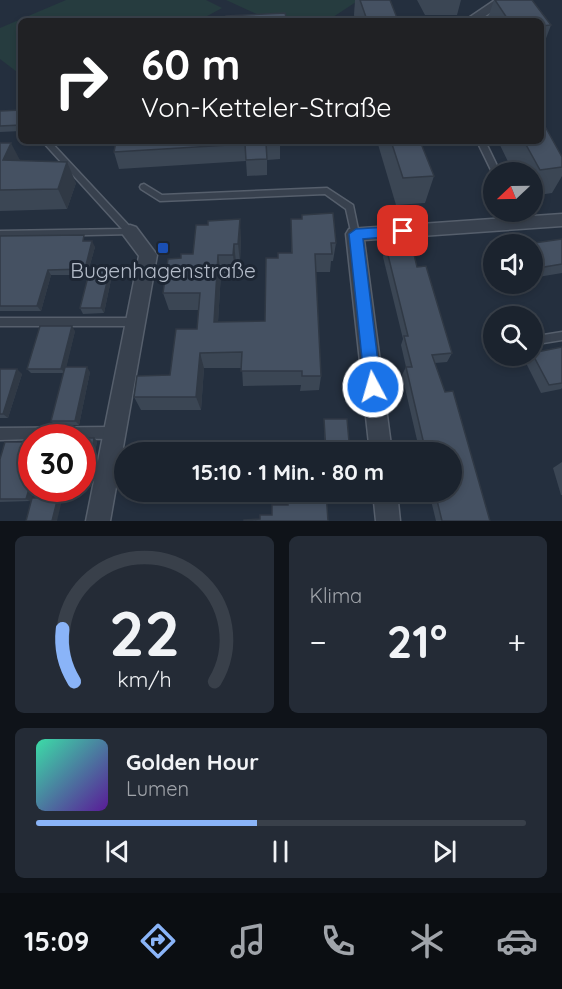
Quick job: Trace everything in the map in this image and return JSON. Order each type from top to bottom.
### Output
[{"type":"street","points":[[475,18],[502,0]]},
{"type":"street","points":[[543,219],[562,220]]},
{"type":"street","points":[[380,442],[356,234],[483,221]]},
{"type":"street","points":[[98,521],[147,255],[130,232]]},
{"type":"street","points":[[386,502],[388,521]]},
{"type":"lane","points":[[48,144],[130,232]]},
{"type":"lane","points":[[482,144],[491,162]]},
{"type":"lane","points":[[144,187],[160,198],[327,191],[350,207],[356,234]]},
{"type":"lane","points":[[0,234],[130,232]]},
{"type":"lane","points":[[0,322],[134,322]]},
{"type":"lane","points":[[543,339],[562,336]]},
{"type":"lane","points":[[0,434],[114,433]]},
{"type":"green space","points":[[66,0],[206,0],[222,8],[204,18],[24,18]]},
{"type":"green space","points":[[226,0],[359,0],[332,18],[265,18]]},
{"type":"green space","points":[[18,20],[18,73],[0,59],[0,28]]},
{"type":"building","points":[[360,0],[390,0],[397,18],[366,18]]},
{"type":"building","points":[[495,0],[532,0],[551,25],[544,26],[544,18],[507,18]]},
{"type":"building","points":[[285,13],[286,18],[226,18],[226,16]]},
{"type":"building","points":[[18,110],[18,125],[0,126],[0,111]]},
{"type":"building","points":[[544,125],[562,157],[562,167],[543,170],[543,162],[536,162],[526,144],[544,144]]},
{"type":"building","points":[[0,143],[11,143],[3,160],[67,162],[58,189],[0,190]]},
{"type":"building","points":[[115,144],[245,144],[114,152]]},
{"type":"building","points":[[245,144],[266,144],[267,159],[246,160]]},
{"type":"building","points":[[392,144],[421,144],[434,176],[403,178]]},
{"type":"building","points":[[333,213],[336,243],[331,243],[332,254],[315,254],[321,376],[302,376],[302,371],[241,371],[242,352],[200,353],[196,397],[134,397],[137,376],[170,375],[176,329],[197,329],[200,293],[163,293],[168,259],[181,258],[181,254],[193,254],[196,225],[208,225],[208,221],[240,219],[238,244],[234,244],[233,255],[218,255],[214,322],[265,321],[266,258],[278,258],[278,253],[292,253],[291,219],[302,219],[302,215]]},
{"type":"building","points":[[84,235],[83,241],[92,241],[85,269],[48,270],[37,306],[0,306],[0,236]]},
{"type":"building","points":[[562,239],[562,264],[543,267],[543,242]]},
{"type":"building","points":[[412,246],[417,267],[426,266],[452,353],[432,355],[445,392],[453,391],[490,521],[442,521],[437,502],[462,502],[462,442],[423,442],[406,367],[412,367],[404,336],[408,336],[386,247]]},
{"type":"building","points":[[90,269],[110,269],[101,308],[80,308]]},
{"type":"building","points":[[40,326],[72,326],[61,369],[27,369]]},
{"type":"building","points":[[562,347],[562,383],[549,385],[539,366],[543,366],[543,351]]},
{"type":"building","points":[[65,367],[87,367],[75,421],[51,421]]},
{"type":"building","points":[[0,369],[17,369],[3,414],[0,414]]},
{"type":"building","points":[[324,419],[347,419],[349,442],[325,442]]},
{"type":"building","points":[[5,442],[18,442],[18,499],[0,499],[0,459]]},
{"type":"building","points":[[31,502],[57,502],[52,521],[26,521]]},
{"type":"building","points":[[288,502],[327,502],[328,521],[244,521],[260,519],[260,515],[272,515],[272,505],[288,505]]},
{"type":"place","name":"Bugenhagenstraße","points":[[163,248]]},
{"type":"route","points":[[373,387],[356,234],[403,231]]}]
